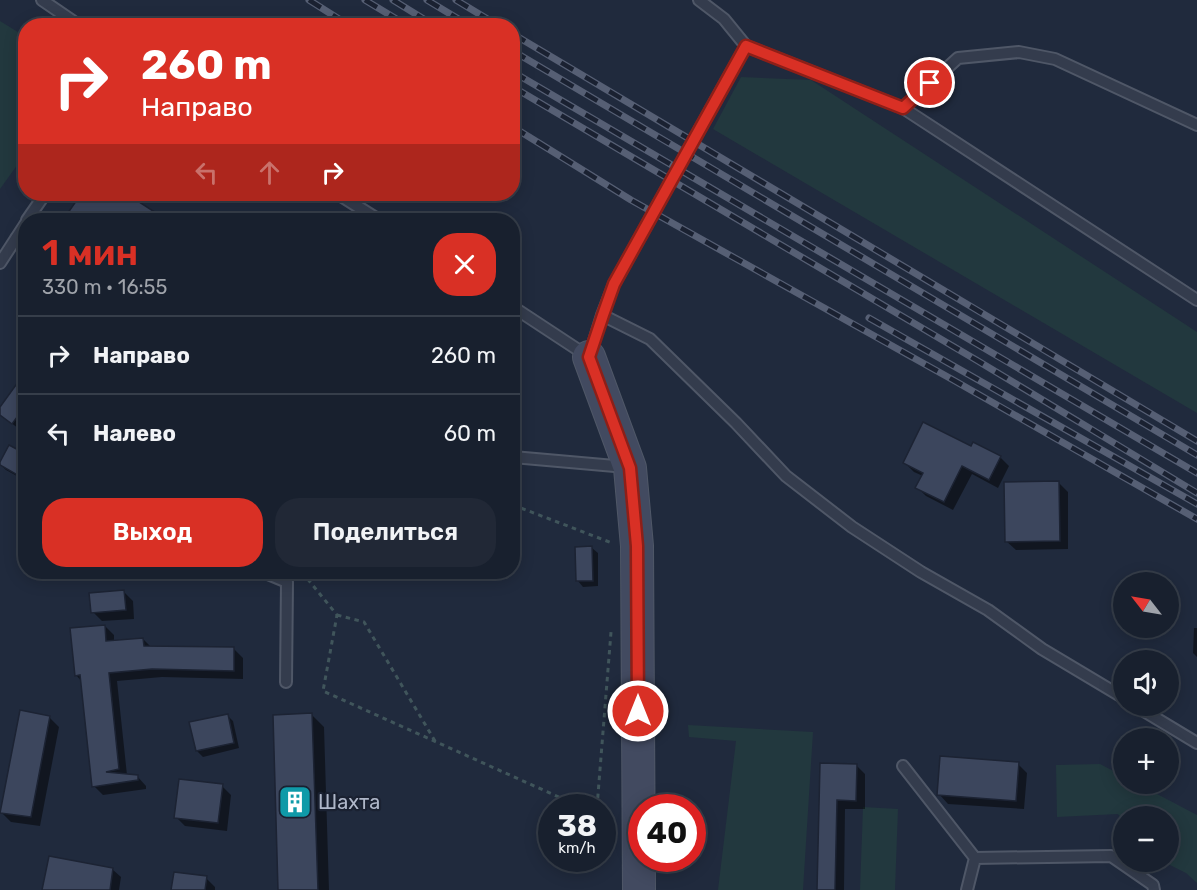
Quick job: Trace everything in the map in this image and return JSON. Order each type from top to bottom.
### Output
[{"type":"street","points":[[589,357],[630,468],[637,546],[639,890]]},
{"type":"lane","points":[[42,0],[68,18]]},
{"type":"lane","points":[[699,0],[724,19],[746,46],[903,108],[1197,300]]},
{"type":"lane","points":[[520,312],[589,357],[614,284],[746,46]]},
{"type":"lane","points":[[903,108],[958,58],[1019,52],[1054,59],[1197,125]]},
{"type":"lane","points":[[349,201],[368,213]]},
{"type":"lane","points":[[0,263],[18,235]]},
{"type":"lane","points":[[603,315],[650,339],[736,423],[786,476],[852,526],[921,572],[988,610],[1042,649],[1113,691]]},
{"type":"lane","points":[[520,458],[630,468]]},
{"type":"lane","points":[[286,682],[288,579]]},
{"type":"lane","points":[[1152,716],[1197,743]]},
{"type":"lane","points":[[903,766],[975,858]]},
{"type":"lane","points":[[975,858],[1111,856],[1154,885],[1154,890]]},
{"type":"lane","points":[[967,890],[975,858]]},
{"type":"path","points":[[520,508],[614,544]]},
{"type":"path","points":[[308,579],[338,615],[364,622],[435,741]]},
{"type":"path","points":[[338,615],[323,691],[552,794]]},
{"type":"path","points":[[598,794],[611,630]]},
{"type":"green space","points":[[0,21],[18,32],[18,164],[0,189]]},
{"type":"green space","points":[[741,77],[811,80],[1197,332],[1197,413],[713,129]]},
{"type":"green space","points":[[688,725],[813,732],[803,890],[718,890],[736,741],[689,737]]},
{"type":"green space","points":[[1100,764],[1113,771],[1113,794],[1157,794],[1197,815],[1197,883],[1179,870],[1179,806],[1113,806],[1113,814],[1057,817],[1056,765]]},
{"type":"green space","points":[[863,807],[898,809],[895,890],[860,890]]},
{"type":"building","points":[[76,201],[138,201],[156,213],[68,213]]},
{"type":"building","points":[[18,382],[18,416],[12,424],[0,415],[0,407]]},
{"type":"building","points":[[923,422],[971,446],[973,442],[1001,456],[989,480],[962,466],[944,502],[915,488],[923,473],[903,463]]},
{"type":"building","points":[[9,445],[18,450],[18,475],[0,465]]},
{"type":"building","points":[[1059,481],[1060,541],[1005,542],[1004,482]]},
{"type":"building","points":[[592,546],[593,581],[576,581],[575,547]]},
{"type":"building","points":[[124,590],[126,610],[91,613],[89,593]]},
{"type":"building","points":[[105,625],[106,641],[143,638],[144,646],[234,647],[234,671],[152,669],[109,673],[119,769],[106,772],[138,775],[138,780],[92,787],[80,675],[75,676],[70,628]]},
{"type":"building","points":[[20,710],[50,716],[31,817],[0,813]]},
{"type":"building","name":"Шахта","points":[[312,713],[318,890],[278,890],[273,715]]},
{"type":"building","points":[[228,714],[234,743],[196,751],[189,722]]},
{"type":"building","points":[[940,756],[1019,762],[1016,801],[937,795]]},
{"type":"building","points":[[820,763],[857,764],[856,801],[837,800],[835,890],[817,890]]},
{"type":"building","points":[[179,779],[223,784],[218,823],[174,818]]},
{"type":"building","points":[[49,856],[113,868],[110,890],[42,890]]},
{"type":"building","points":[[174,872],[207,876],[205,890],[171,890]]},
{"type":"railway","points":[[309,0],[337,18]]},
{"type":"railway","points":[[365,0],[395,18]]},
{"type":"railway","points":[[393,0],[422,18]]},
{"type":"railway","points":[[427,0],[457,18]]},
{"type":"railway","points":[[456,0],[486,18]]},
{"type":"railway","points":[[520,38],[1197,441]]},
{"type":"railway","points":[[520,55],[1197,455]]},
{"type":"railway","points":[[520,76],[1197,473]]},
{"type":"railway","points":[[520,91],[1197,493]]},
{"type":"railway","points":[[520,131],[631,200],[1197,519]]},
{"type":"railway","points":[[869,318],[1197,504]]},
{"type":"place","name":"Шахта","points":[[295,802]]},
{"type":"route","points":[[638,711],[637,546],[630,468],[589,357],[614,284],[746,46],[903,108],[930,83]]}]
